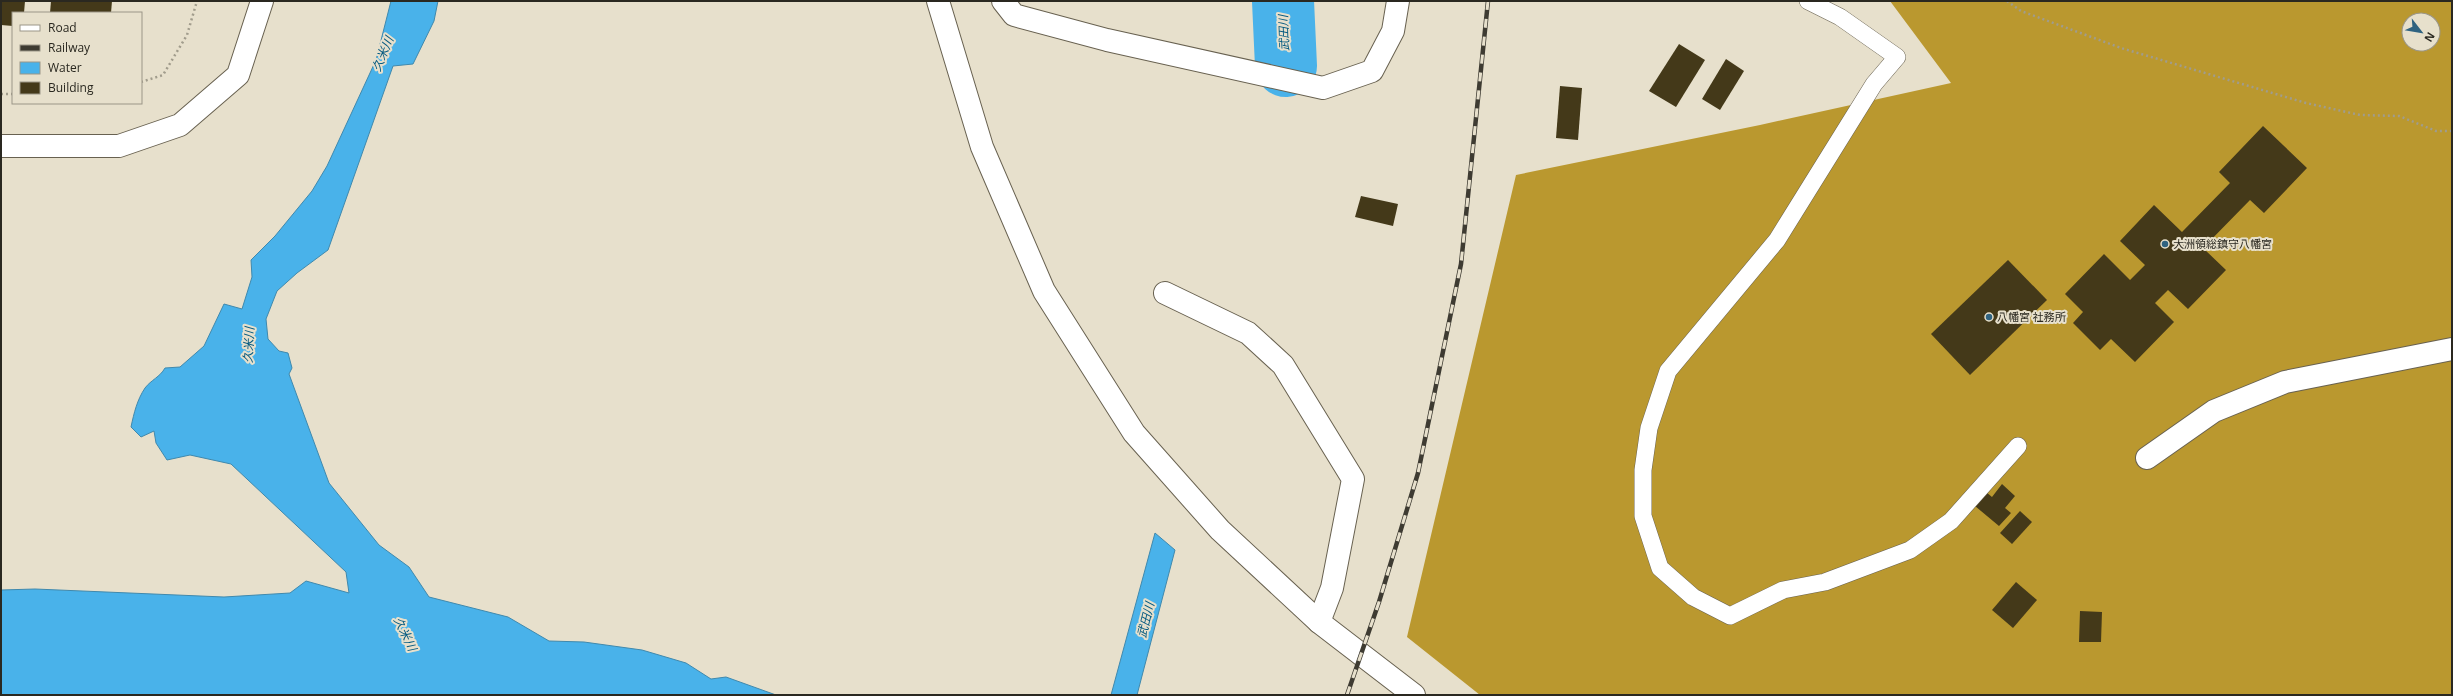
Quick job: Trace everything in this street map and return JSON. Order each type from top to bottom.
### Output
[{"type":"street","points":[[1,146],[119,146],[180,125],[238,75],[262,1]]},
{"type":"street","points":[[938,1],[982,147],[1044,292],[1134,433],[1220,530],[1319,622],[1414,695]]},
{"type":"street","points":[[1003,1],[1014,15],[1107,40],[1323,88],[1372,71],[1393,31],[1398,1]]},
{"type":"street","points":[[1165,293],[1248,333],[1284,365],[1353,479],[1332,588],[1319,622]]},
{"type":"street","points":[[2147,458],[2214,411],[2285,382],[2452,349]]},
{"type":"lane","points":[[1808,1],[1840,17],[1897,57],[1874,84],[1777,240],[1668,371],[1649,428],[1643,470],[1643,516],[1660,568],[1693,597],[1730,616],[1783,590],[1824,582],[1910,550],[1951,521],[2018,446]]},
{"type":"path","points":[[142,82],[163,75],[187,35],[197,1]]},
{"type":"path","points":[[2007,1],[2021,11],[2121,48],[2306,103],[2360,114],[2398,116],[2436,131],[2452,131]]},
{"type":"path","points":[[1,94],[12,94]]},
{"type":"shaded area","points":[[1890,1],[2452,1],[2452,695],[1480,695],[1407,637],[1516,175],[1760,125],[1951,83]]},
{"type":"water","name":"久米川","points":[[391,1],[438,1],[434,21],[413,64],[393,66],[328,250],[297,273],[277,291],[266,319],[268,339],[279,351],[288,353],[292,368],[289,374],[329,483],[379,545],[409,567],[429,597],[508,617],[549,641],[584,642],[642,650],[686,663],[711,679],[726,677],[776,695],[1,695],[1,590],[35,589],[224,597],[290,593],[306,581],[349,593],[346,572],[231,464],[190,455],[167,460],[156,443],[154,431],[141,437],[131,427],[138,402],[147,385],[161,374],[165,368],[180,367],[204,346],[224,304],[242,309],[252,277],[251,260],[275,236],[312,191],[327,166],[376,60]]},
{"type":"water","points":[[1155,533],[1175,550],[1137,695],[1111,695]]},
{"type":"building","points":[[1,1],[25,1],[24,12],[12,12],[12,26],[1,25]]},
{"type":"building","points":[[51,1],[112,1],[111,12],[50,12]]},
{"type":"building","points":[[1679,44],[1705,60],[1676,107],[1649,91]]},
{"type":"building","points":[[1726,59],[1744,71],[1720,110],[1702,99]]},
{"type":"building","points":[[1560,86],[1582,88],[1578,140],[1556,138]]},
{"type":"building","name":"大洲領総鎮守八幡宮","points":[[2263,126],[2307,168],[2264,213],[2250,200],[2203,248],[2226,270],[2188,309],[2168,290],[2155,303],[2174,322],[2135,362],[2111,339],[2100,350],[2073,323],[2083,312],[2065,294],[2104,254],[2130,280],[2145,265],[2120,241],[2154,205],[2182,232],[2230,183],[2219,172]]},
{"type":"building","points":[[1361,196],[1398,204],[1393,226],[1355,217]]},
{"type":"building","name":"八幡宮 社務所","points":[[2008,260],[2047,300],[1970,375],[1931,334]]},
{"type":"building","points":[[2002,484],[2015,496],[2005,508],[2011,513],[1999,526],[1975,506],[1986,492],[1992,497]]},
{"type":"building","points":[[2020,511],[2032,522],[2012,544],[2000,533]]},
{"type":"building","points":[[2016,582],[2037,600],[2013,628],[1992,610]]},
{"type":"building","points":[[2080,611],[2102,612],[2101,642],[2079,642]]},
{"type":"waterway","name":"武田川","points":[[1283,1],[1286,66]]},
{"type":"railway","points":[[1347,695],[1379,602],[1418,473],[1461,264],[1488,1]]},
{"type":"place","name":"大洲領総鎮守八幡宮","points":[[2165,244]]},
{"type":"place","name":"八幡宮 社務所","points":[[1989,317]]}]
